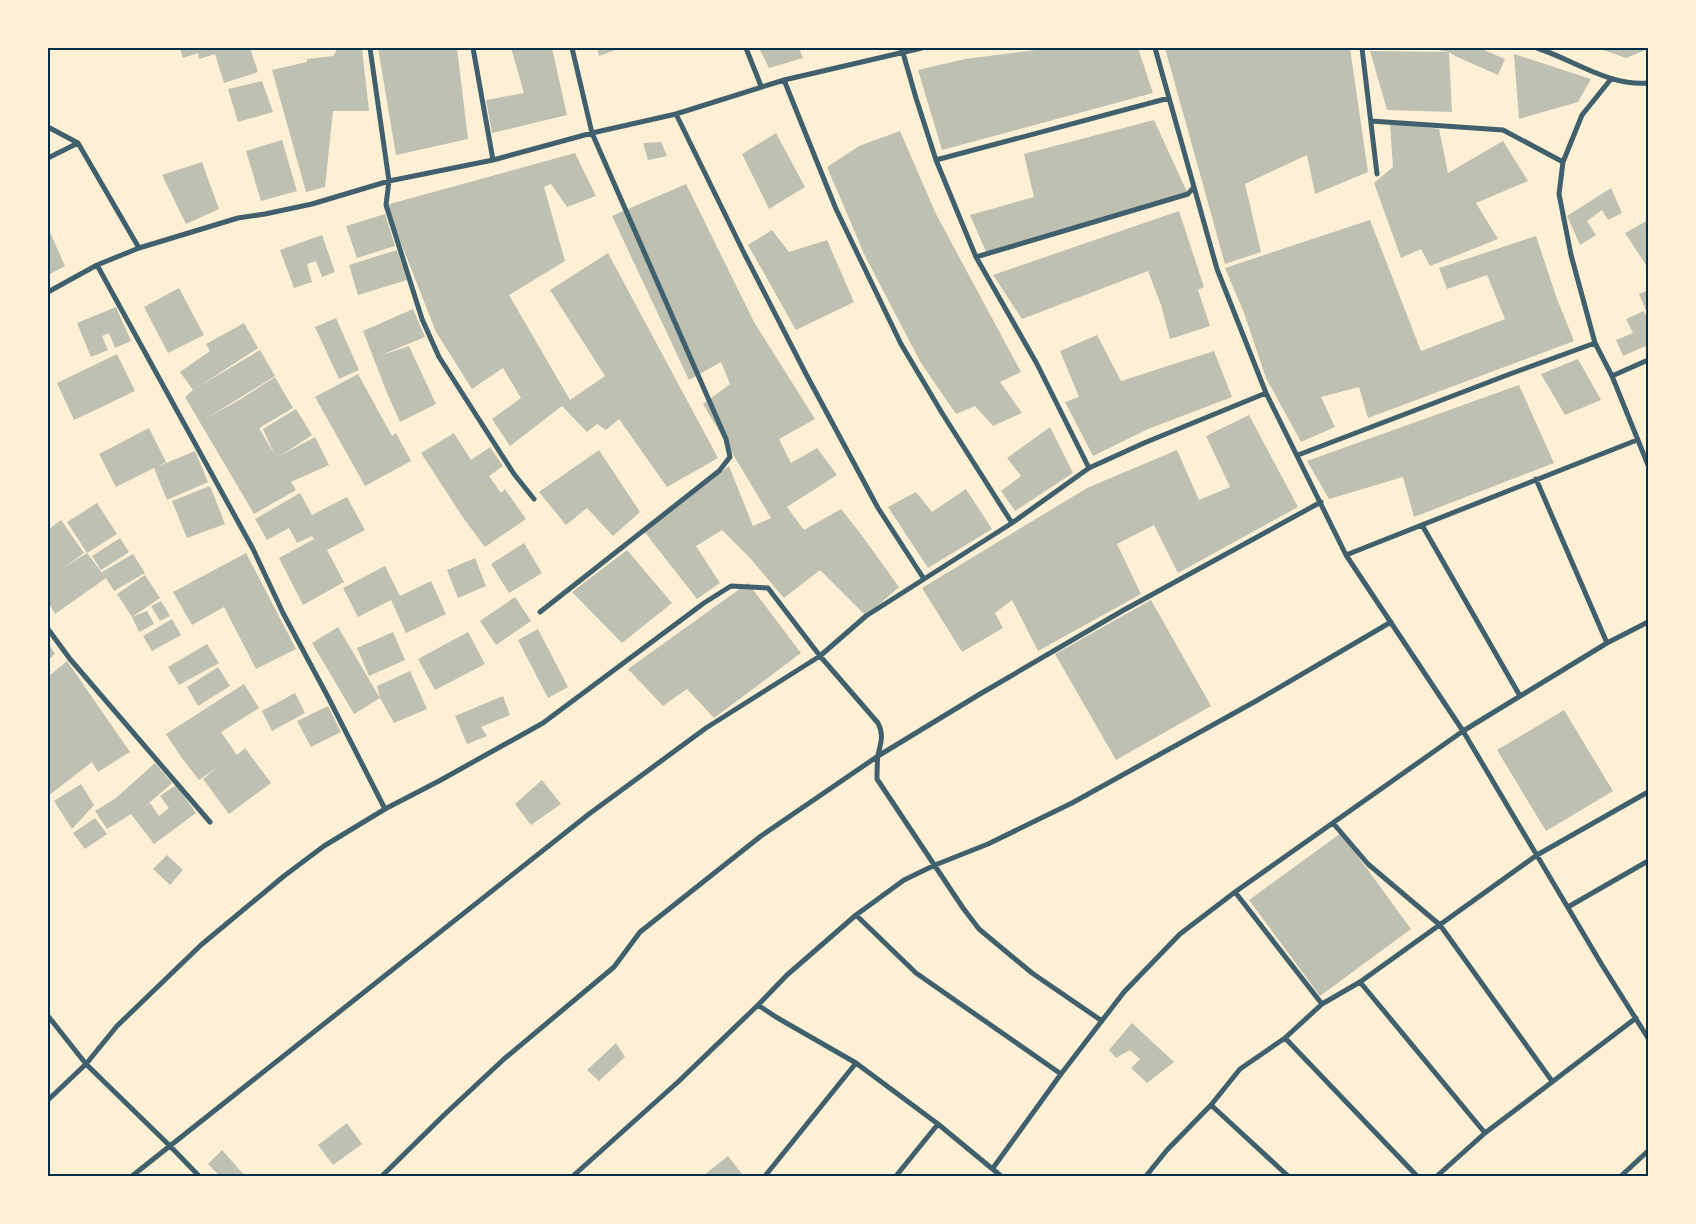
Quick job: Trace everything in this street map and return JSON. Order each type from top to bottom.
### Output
[{"type":"street","points":[[370,48],[389,182],[386,205],[422,319],[439,356],[514,474],[534,499]]},
{"type":"street","points":[[473,48],[493,160]]},
{"type":"street","points":[[540,612],[719,470],[730,457],[726,439],[592,133],[572,48]]},
{"type":"street","points":[[746,48],[761,86]]},
{"type":"street","points":[[48,292],[97,265],[139,248],[238,218],[312,204],[389,182],[493,160],[592,133],[676,114],[761,86],[901,50],[922,48]]},
{"type":"street","points":[[1155,48],[1217,269],[1266,393],[1346,554],[1463,731],[1648,1038]]},
{"type":"street","points":[[1362,48],[1377,174]]},
{"type":"street","points":[[1537,48],[1552,50],[1611,79],[1635,84],[1648,83]]},
{"type":"street","points":[[901,50],[936,160],[976,258],[1037,364],[1090,468]]},
{"type":"street","points":[[1611,79],[1582,115],[1563,162],[1559,194],[1571,255],[1595,343],[1612,376],[1648,465]]},
{"type":"street","points":[[784,80],[836,209],[901,344],[942,413],[1012,523]]},
{"type":"street","points":[[936,160],[1169,98]]},
{"type":"street","points":[[676,114],[806,374],[878,508],[924,578]]},
{"type":"street","points":[[1371,121],[1503,130],[1563,162]]},
{"type":"street","points":[[48,127],[78,142],[139,248]]},
{"type":"street","points":[[48,158],[78,142]]},
{"type":"street","points":[[976,258],[1188,194],[1193,188]]},
{"type":"street","points":[[97,265],[253,549],[283,613],[385,809]]},
{"type":"street","points":[[1298,455],[1595,343]]},
{"type":"street","points":[[1612,376],[1648,360]]},
{"type":"street","points":[[132,1176],[589,814],[706,728],[820,656],[866,616],[1012,523],[1090,468],[1144,443],[1266,393]]},
{"type":"street","points":[[1346,554],[1637,440]]},
{"type":"street","points":[[1536,479],[1607,643]]},
{"type":"street","points":[[382,1176],[504,1059],[614,967],[640,932],[761,836],[878,756],[980,694],[1122,612],[1321,502]]},
{"type":"street","points":[[1422,525],[1520,696]]},
{"type":"street","points":[[48,1100],[86,1064],[117,1026],[201,945],[284,876],[324,846],[385,809],[439,781],[543,722],[704,603],[731,586],[768,588],[820,656],[878,723],[882,730],[882,739],[878,756],[877,780],[979,929],[1032,973],[1102,1021]]},
{"type":"street","points":[[573,1176],[679,1081],[787,975],[856,915],[904,880],[935,864],[988,844],[1072,803],[1256,702],[1391,622]]},
{"type":"street","points":[[993,1168],[1061,1074],[1124,992],[1180,934],[1235,892],[1463,731],[1607,643],[1648,622]]},
{"type":"street","points":[[48,630],[70,659],[210,822]]},
{"type":"street","points":[[1146,1176],[1166,1150],[1211,1105],[1240,1069],[1285,1038],[1322,1004],[1360,982],[1537,855],[1648,792]]},
{"type":"street","points":[[1333,823],[1368,864],[1440,925],[1552,1081]]},
{"type":"street","points":[[1568,907],[1648,861]]},
{"type":"street","points":[[1235,892],[1322,1004]]},
{"type":"street","points":[[856,915],[916,973],[1061,1074]]},
{"type":"street","points":[[1360,982],[1485,1133]]},
{"type":"street","points":[[758,1005],[776,1018],[856,1063],[938,1124],[1001,1176]]},
{"type":"street","points":[[48,1016],[86,1064],[199,1176]]},
{"type":"street","points":[[1438,1176],[1485,1133],[1636,1018]]},
{"type":"street","points":[[1285,1038],[1417,1176]]},
{"type":"street","points":[[765,1176],[856,1063]]},
{"type":"street","points":[[1211,1105],[1288,1176]]},
{"type":"street","points":[[896,1176],[938,1124]]},
{"type":"street","points":[[1620,1176],[1648,1151]]},
{"type":"building","points":[[180,48],[250,48],[258,72],[224,83],[215,54],[199,59],[198,53],[183,58]]},
{"type":"building","points":[[338,48],[362,48],[369,111],[333,111],[325,187],[306,192],[272,70],[307,62],[307,59],[333,56]]},
{"type":"building","points":[[378,48],[457,48],[468,139],[396,155]]},
{"type":"building","points":[[511,48],[552,48],[567,115],[492,133],[486,100],[524,93]]},
{"type":"building","points":[[597,48],[621,48],[599,56]]},
{"type":"building","points":[[759,48],[799,48],[803,58],[769,68]]},
{"type":"building","points":[[1052,48],[1138,48],[1153,93],[942,150],[918,70],[965,59]]},
{"type":"building","points":[[1165,48],[1350,48],[1368,172],[1315,194],[1307,155],[1245,184],[1261,252],[1225,264]]},
{"type":"building","points":[[1424,48],[1479,48],[1505,59],[1498,75],[1449,52]]},
{"type":"building","points":[[1598,48],[1648,48],[1648,49],[1626,58]]},
{"type":"building","points":[[1370,51],[1449,52],[1452,112],[1387,110]]},
{"type":"building","points":[[1514,54],[1591,79],[1578,102],[1519,119]]},
{"type":"building","points":[[262,81],[273,112],[238,122],[228,89]]},
{"type":"building","points":[[1154,120],[1188,194],[987,254],[970,215],[1034,197],[1024,154]]},
{"type":"building","points":[[1390,123],[1439,129],[1448,173],[1503,141],[1528,181],[1476,203],[1498,239],[1430,266],[1421,249],[1401,258],[1374,183],[1393,167]]},
{"type":"building","points":[[900,131],[936,214],[1021,372],[1000,382],[1022,413],[993,426],[975,406],[956,414],[921,363],[865,256],[827,167],[859,146]]},
{"type":"building","points":[[776,133],[805,187],[769,209],[742,154]]},
{"type":"building","points":[[282,140],[297,191],[261,201],[246,151]]},
{"type":"building","points":[[661,142],[667,156],[648,160],[643,143]]},
{"type":"building","points":[[575,153],[596,196],[567,207],[551,184],[544,187],[565,261],[509,295],[570,400],[605,376],[550,290],[608,253],[718,458],[667,487],[619,419],[606,430],[597,424],[587,432],[562,406],[510,446],[492,419],[521,398],[503,368],[472,389],[436,332],[386,205]]},
{"type":"building","points":[[202,162],[219,209],[186,224],[162,175]]},
{"type":"building","points":[[686,184],[754,322],[815,419],[779,439],[791,463],[817,448],[837,475],[787,507],[804,530],[841,509],[899,587],[866,616],[820,570],[784,598],[749,557],[722,530],[696,546],[720,583],[697,599],[643,530],[729,466],[753,526],[771,518],[703,404],[730,384],[721,362],[689,380],[612,216]]},
{"type":"building","points":[[1611,188],[1622,213],[1608,220],[1602,210],[1587,221],[1596,235],[1580,245],[1567,216]]},
{"type":"building","points":[[1179,211],[1204,287],[1198,290],[1210,326],[1170,339],[1161,305],[1148,271],[1022,319],[993,275]]},
{"type":"building","points":[[385,214],[395,246],[357,258],[346,226]]},
{"type":"building","points":[[1370,220],[1421,351],[1505,319],[1487,275],[1447,289],[1439,268],[1536,236],[1557,299],[1574,341],[1368,418],[1359,387],[1321,397],[1335,427],[1301,442],[1266,378],[1244,313],[1225,268]]},
{"type":"building","points":[[1648,220],[1648,268],[1625,233]]},
{"type":"building","points":[[48,228],[65,266],[48,275]]},
{"type":"building","points":[[772,230],[789,252],[827,240],[854,302],[796,330],[748,245]]},
{"type":"building","points":[[322,235],[335,272],[322,277],[316,261],[307,264],[312,282],[294,288],[280,250]]},
{"type":"building","points":[[397,250],[407,280],[358,295],[349,265]]},
{"type":"building","points":[[179,288],[204,335],[168,353],[144,307]]},
{"type":"building","points":[[1648,290],[1648,315],[1639,294]]},
{"type":"building","points":[[116,307],[131,341],[115,348],[109,333],[102,336],[108,350],[91,357],[77,323]]},
{"type":"building","points":[[413,309],[425,337],[379,356],[409,346],[436,404],[400,422],[363,331]]},
{"type":"building","points":[[1644,311],[1648,321],[1648,345],[1623,356],[1616,340],[1633,333],[1626,319]]},
{"type":"building","points":[[336,318],[359,370],[339,379],[315,327]]},
{"type":"building","points":[[244,323],[258,348],[198,387],[260,350],[275,376],[207,418],[275,377],[293,408],[259,428],[275,455],[263,429],[296,409],[312,435],[280,456],[315,437],[329,465],[291,482],[296,490],[254,514],[185,397],[193,390],[180,372],[210,351],[206,344]]},
{"type":"building","points":[[1097,335],[1121,381],[1214,351],[1232,397],[1148,429],[1093,456],[1065,402],[1079,397],[1060,351]]},
{"type":"building","points":[[117,354],[135,391],[74,420],[57,383]]},
{"type":"building","points":[[1578,359],[1601,400],[1565,415],[1541,374]]},
{"type":"building","points":[[358,374],[392,436],[396,433],[411,461],[365,486],[315,397]]},
{"type":"building","points":[[1519,385],[1554,463],[1414,517],[1403,477],[1329,499],[1307,461]]},
{"type":"building","points":[[1249,415],[1298,507],[1178,573],[1154,525],[1117,544],[1141,594],[1038,651],[1012,600],[995,613],[1003,628],[962,652],[922,588],[1087,488],[1177,450],[1199,500],[1230,487],[1206,436]]},
{"type":"building","points":[[1050,427],[1073,473],[1015,511],[1001,491],[1021,476],[1007,458]]},
{"type":"building","points":[[149,428],[166,462],[159,466],[195,451],[208,482],[167,500],[154,468],[116,487],[99,454]]},
{"type":"building","points":[[454,433],[471,460],[490,447],[503,466],[489,476],[501,493],[505,489],[526,519],[485,547],[464,519],[421,453]]},
{"type":"building","points":[[599,450],[640,512],[613,536],[587,508],[566,525],[539,492]]},
{"type":"building","points":[[210,486],[225,524],[187,538],[172,501]]},
{"type":"building","points":[[966,489],[992,529],[928,568],[888,507],[916,492],[932,512]]},
{"type":"building","points":[[300,493],[312,515],[347,497],[365,530],[327,550],[344,582],[303,605],[279,558],[314,539],[312,536],[297,543],[289,528],[267,540],[255,519]]},
{"type":"building","points":[[97,503],[117,534],[87,553],[67,522]]},
{"type":"building","points":[[61,520],[84,553],[65,567],[87,553],[106,578],[55,614],[48,602],[48,530]]},
{"type":"building","points":[[120,538],[129,552],[101,570],[92,556]]},
{"type":"building","points":[[524,543],[542,573],[509,593],[491,564]]},
{"type":"building","points":[[627,550],[672,603],[622,643],[572,592]]},
{"type":"building","points":[[246,553],[296,649],[256,669],[224,607],[192,625],[173,592]]},
{"type":"building","points":[[133,554],[145,573],[114,591],[102,572]]},
{"type":"building","points":[[475,558],[486,586],[458,598],[447,570]]},
{"type":"building","points":[[385,566],[400,596],[431,581],[446,614],[406,633],[391,600],[358,617],[343,588]]},
{"type":"building","points":[[145,575],[160,598],[132,617],[117,594]]},
{"type":"building","points":[[748,583],[801,653],[714,718],[687,689],[663,706],[628,669]]},
{"type":"building","points":[[515,597],[531,621],[496,645],[480,621]]},
{"type":"building","points":[[1151,600],[1211,706],[1116,760],[1055,654]]},
{"type":"building","points":[[161,601],[170,616],[160,621],[151,606]]},
{"type":"building","points":[[147,611],[154,624],[139,632],[132,617]]},
{"type":"building","points":[[172,619],[181,635],[152,651],[143,636]]},
{"type":"building","points":[[338,627],[380,698],[354,714],[312,643]]},
{"type":"building","points":[[538,629],[568,687],[548,698],[518,640]]},
{"type":"building","points":[[393,632],[405,660],[369,676],[357,648]]},
{"type":"building","points":[[468,632],[485,664],[435,690],[418,659]]},
{"type":"building","points":[[48,643],[55,654],[48,660]]},
{"type":"building","points":[[207,644],[219,663],[179,685],[168,667]]},
{"type":"building","points":[[67,661],[130,752],[98,772],[92,762],[48,796],[48,677]]},
{"type":"building","points":[[218,667],[230,686],[198,706],[187,687]]},
{"type":"building","points":[[410,671],[427,709],[394,723],[380,698],[377,686]]},
{"type":"building","points":[[244,684],[259,708],[221,732],[237,755],[245,748],[271,783],[229,814],[203,779],[219,766],[199,780],[166,734]]},
{"type":"building","points":[[295,693],[305,713],[272,731],[262,711]]},
{"type":"building","points":[[503,696],[510,715],[481,727],[487,736],[467,744],[455,716]]},
{"type":"building","points":[[328,706],[341,732],[311,747],[297,721]]},
{"type":"building","points":[[1564,710],[1613,791],[1546,831],[1497,750]]},
{"type":"building","points":[[155,763],[172,783],[140,811],[150,803],[159,816],[169,808],[160,796],[176,785],[196,813],[154,844],[131,814],[107,829],[95,811],[116,798]]},
{"type":"building","points":[[542,780],[561,804],[531,825],[515,804]]},
{"type":"building","points":[[81,784],[94,805],[72,829],[54,801]]},
{"type":"building","points":[[95,818],[107,834],[85,849],[73,833]]},
{"type":"building","points":[[1341,833],[1411,929],[1320,996],[1249,900]]},
{"type":"building","points":[[167,855],[183,870],[170,885],[153,869]]},
{"type":"building","points":[[1132,1023],[1174,1062],[1147,1083],[1131,1068],[1140,1059],[1130,1050],[1116,1058],[1109,1050]]},
{"type":"building","points":[[616,1043],[625,1057],[599,1081],[587,1070]]},
{"type":"building","points":[[347,1123],[362,1144],[333,1165],[318,1145]]},
{"type":"building","points":[[222,1150],[245,1176],[220,1176],[208,1164]]},
{"type":"building","points":[[728,1156],[742,1174],[740,1176],[703,1176]]}]
